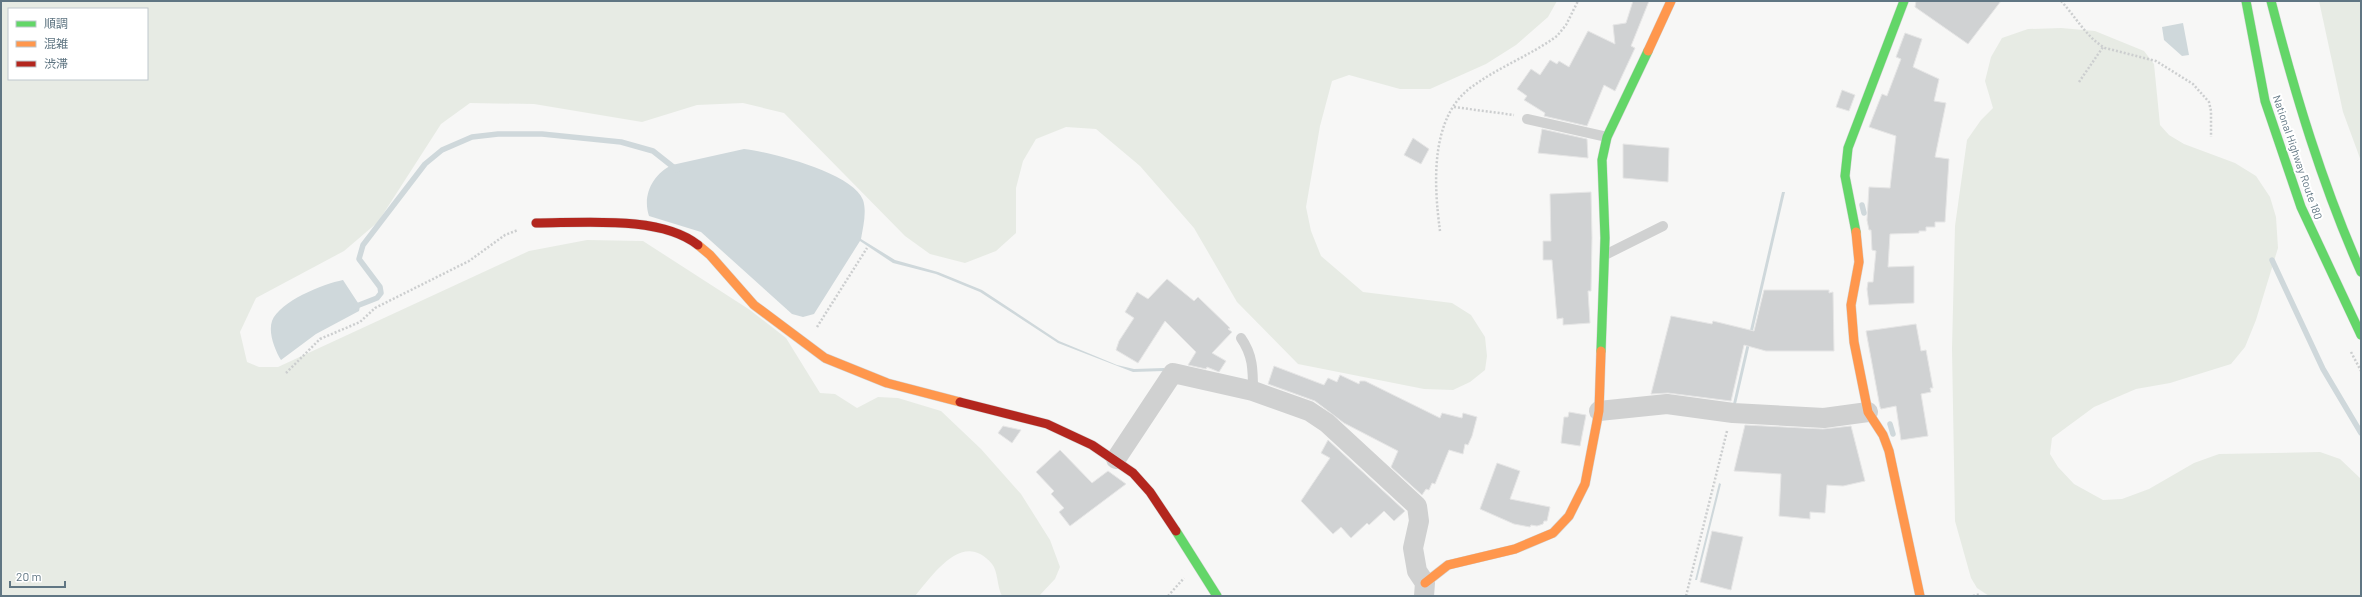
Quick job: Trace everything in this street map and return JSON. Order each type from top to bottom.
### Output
[{"type":"main road","points":[[1425,590],[1448,564],[1529,544],[1553,532],[1562,524],[1577,502],[1585,484],[1599,411],[1604,255],[1602,160],[1607,137],[1671,1]]},
{"type":"main road","points":[[1904,1],[1848,148],[1845,176],[1859,246],[1859,262],[1851,299],[1851,321],[1868,412],[1883,436],[1889,451],[1920,596]]},
{"type":"main road","name":"National Highway Route 180","points":[[2246,1],[2265,101],[2301,207],[2361,335]]},
{"type":"main road","name":"National Highway Route 180","points":[[2271,1],[2313,152],[2338,223],[2361,272]]},
{"type":"main road","points":[[536,223],[634,223],[673,233],[694,242],[710,255],[754,305],[825,358],[887,383],[1047,424],[1092,445],[1116,459],[1133,473],[1150,492],[1195,559],[1217,596]]},
{"type":"street","points":[[1116,459],[1173,373],[1253,390],[1279,398],[1315,415],[1339,434],[1413,501],[1420,513],[1413,548],[1417,571],[1425,590]]},
{"type":"street","points":[[1599,411],[1667,404],[1730,412],[1824,418],[1868,412]]},
{"type":"lane","points":[[1527,119],[1607,137]]},
{"type":"lane","points":[[1604,255],[1663,226]]},
{"type":"lane","points":[[1241,338],[1250,354],[1253,390]]},
{"type":"path","points":[[1440,231],[1436,163],[1438,147],[1445,123],[1454,107],[1471,87],[1557,36],[1566,25],[1578,1]]},
{"type":"path","points":[[2061,1],[2089,36],[2103,47],[2156,61],[2193,84],[2209,102],[2211,111],[2211,137]]},
{"type":"path","points":[[2079,82],[2103,47]]},
{"type":"path","points":[[1454,107],[1515,115],[1527,119]]},
{"type":"path","points":[[286,373],[320,339],[360,322],[375,308],[470,261],[505,235],[536,223]]},
{"type":"path","points":[[806,344],[867,248]]},
{"type":"path","points":[[1686,596],[1730,412]]},
{"type":"path","points":[[1973,596],[1980,594]]},
{"type":"shaded area","points":[[1,1],[1557,1],[1548,17],[1516,45],[1486,64],[1430,89],[1400,89],[1349,75],[1332,81],[1320,126],[1306,207],[1311,231],[1321,256],[1363,292],[1452,303],[1471,315],[1485,337],[1487,356],[1485,370],[1470,382],[1453,390],[1424,389],[1298,364],[1237,302],[1194,228],[1140,166],[1096,129],[1066,127],[1036,139],[1023,161],[1016,188],[1016,233],[996,251],[965,263],[930,254],[905,236],[784,113],[743,103],[697,105],[642,122],[534,104],[470,103],[441,124],[378,222],[344,251],[256,298],[240,332],[247,362],[259,367],[278,367],[529,251],[587,240],[643,241],[750,310],[786,338],[820,393],[835,394],[857,408],[878,397],[898,398],[941,411],[981,449],[1021,494],[1050,540],[1060,567],[1055,579],[1039,596],[1002,596],[992,564],[981,554],[970,551],[960,553],[949,559],[940,567],[915,596],[1,596]]},
{"type":"shaded area","points":[[2319,1],[2361,1],[2361,161],[2343,112]]},
{"type":"shaded area","points":[[2183,23],[2189,55],[2182,56],[2164,40],[2162,27]]},
{"type":"shaded area","points":[[2061,28],[2095,31],[2144,51],[2154,64],[2160,125],[2169,135],[2184,144],[2235,163],[2256,176],[2270,197],[2276,217],[2278,248],[2256,320],[2245,347],[2231,364],[2170,383],[2136,389],[2094,407],[2052,438],[2050,454],[2058,467],[2074,484],[2103,500],[2122,499],[2149,489],[2194,463],[2219,454],[2320,452],[2340,459],[2361,479],[2361,596],[1989,596],[1977,588],[1971,578],[1955,521],[1952,349],[1955,226],[1967,140],[1981,120],[1993,108],[1985,81],[1991,57],[2002,38],[2028,29]]},
{"type":"shaded area","points":[[744,149],[790,159],[828,173],[844,181],[856,190],[863,200],[865,214],[861,239],[895,260],[938,272],[982,290],[1059,341],[1117,365],[1134,369],[1164,368],[1164,371],[1133,372],[1058,343],[980,292],[936,274],[893,263],[860,241],[814,314],[803,317],[792,314],[701,232],[649,216],[647,208],[648,193],[659,174],[665,169],[672,165]]},
{"type":"shaded area","points":[[1782,192],[1785,192],[1736,404],[1733,404]]},
{"type":"shaded area","points":[[343,280],[360,306],[359,311],[316,334],[281,360],[274,346],[271,331],[272,321],[277,314],[293,300],[303,294],[325,285]]},
{"type":"shaded area","points":[[1719,483],[1721,484],[1697,580],[1695,580]]},
{"type":"building","points":[[1633,1],[1649,1],[1631,46],[1635,48],[1615,91],[1604,85],[1587,126],[1544,116],[1545,113],[1524,100],[1527,96],[1517,89],[1531,69],[1540,75],[1550,60],[1557,64],[1559,61],[1569,67],[1588,31],[1615,44],[1613,25],[1626,23]]},
{"type":"building","points":[[1916,1],[2001,1],[1968,44],[1915,7]]},
{"type":"building","points":[[1905,33],[1922,39],[1913,67],[1939,79],[1934,101],[1946,103],[1935,157],[1949,159],[1945,222],[1935,222],[1935,227],[1926,227],[1926,231],[1919,231],[1919,233],[1890,234],[1888,267],[1914,266],[1914,303],[1869,305],[1867,289],[1868,282],[1873,282],[1876,251],[1872,250],[1871,230],[1869,230],[1867,220],[1869,187],[1890,188],[1896,136],[1869,127],[1882,94],[1887,96],[1901,59],[1896,57]]},
{"type":"building","points":[[1842,90],[1855,95],[1849,111],[1836,107]]},
{"type":"building","points":[[1542,129],[1587,139],[1588,158],[1538,153]]},
{"type":"building","points":[[1413,138],[1429,149],[1421,164],[1404,155]]},
{"type":"building","points":[[1623,144],[1669,148],[1668,182],[1623,178]]},
{"type":"building","points":[[1591,192],[1591,291],[1588,291],[1590,323],[1563,325],[1563,318],[1557,319],[1552,260],[1543,260],[1543,241],[1551,241],[1550,194]]},
{"type":"building","points":[[1167,279],[1194,301],[1198,297],[1230,328],[1228,329],[1232,332],[1212,353],[1226,361],[1219,372],[1207,367],[1206,369],[1188,365],[1196,352],[1165,321],[1138,363],[1116,350],[1119,341],[1134,318],[1125,312],[1137,292],[1148,299]]},
{"type":"building","points":[[1764,290],[1829,290],[1829,293],[1833,292],[1834,351],[1766,351],[1744,345],[1731,401],[1668,393],[1651,394],[1671,316],[1712,324],[1713,321],[1754,331]]},
{"type":"building","points":[[1916,324],[1921,351],[1926,350],[1933,388],[1930,388],[1931,392],[1921,394],[1928,436],[1901,440],[1896,406],[1881,409],[1880,407],[1866,331]]},
{"type":"building","points":[[1274,366],[1324,385],[1328,378],[1337,382],[1340,375],[1359,384],[1360,381],[1365,381],[1440,418],[1442,413],[1462,418],[1463,413],[1477,417],[1472,436],[1468,445],[1465,444],[1463,454],[1449,450],[1435,484],[1432,483],[1429,490],[1426,489],[1422,495],[1391,467],[1398,451],[1344,423],[1315,401],[1268,384]]},
{"type":"building","points":[[1569,412],[1586,415],[1580,446],[1561,443],[1564,417],[1568,417]]},
{"type":"building","points":[[1745,425],[1823,429],[1851,426],[1865,481],[1843,486],[1827,485],[1825,513],[1810,512],[1810,519],[1779,516],[1781,474],[1734,471]]},
{"type":"building","points":[[1003,426],[1021,430],[1012,443],[998,433]]},
{"type":"building","points":[[1328,440],[1405,511],[1394,521],[1384,511],[1369,525],[1367,523],[1351,538],[1341,527],[1333,534],[1301,501],[1330,458],[1321,453]]},
{"type":"building","points":[[1060,450],[1092,483],[1108,471],[1126,484],[1070,526],[1059,512],[1064,508],[1051,494],[1054,491],[1036,472]]},
{"type":"building","points":[[1497,463],[1520,471],[1510,499],[1550,507],[1547,521],[1544,521],[1543,524],[1537,526],[1531,525],[1530,527],[1514,524],[1480,509]]},
{"type":"building","points":[[1712,531],[1743,537],[1731,590],[1700,582]]},
{"type":"waterway","points":[[354,307],[377,298],[381,293],[380,287],[359,259],[363,245],[425,164],[442,150],[472,137],[498,134],[542,134],[621,142],[653,151],[677,170]]},
{"type":"waterway","points":[[1862,205],[1864,213]]},
{"type":"waterway","points":[[2272,260],[2323,369],[2361,433]]},
{"type":"waterway","points":[[1890,424],[1893,434]]},
{"type":"traffic: fast","points":[[1856,232],[1845,176],[1848,148],[1904,1]]},
{"type":"traffic: fast","points":[[2246,1],[2265,101],[2301,207],[2361,335]]},
{"type":"traffic: fast","points":[[2271,1],[2310,138],[2334,206],[2361,272]]},
{"type":"traffic: fast","points":[[1601,351],[1605,238],[1602,160],[1607,137],[1648,51]]},
{"type":"traffic: fast","points":[[1176,531],[1217,596]]},
{"type":"traffic: slow","points":[[1648,51],[1671,1]]},
{"type":"traffic: slow","points":[[1856,232],[1859,262],[1851,305],[1854,342],[1868,412],[1883,435],[1889,451],[1920,596]]},
{"type":"traffic: slow","points":[[698,245],[710,255],[754,305],[825,358],[887,383],[960,402]]},
{"type":"traffic: slow","points":[[1425,583],[1448,565],[1515,549],[1553,533],[1569,516],[1585,484],[1599,411],[1601,351]]},
{"type":"traffic: jam","points":[[536,223],[598,222],[643,225],[664,229],[682,235],[698,245]]},
{"type":"traffic: jam","points":[[960,402],[1047,424],[1092,445],[1133,473],[1150,492],[1176,531]]}]
